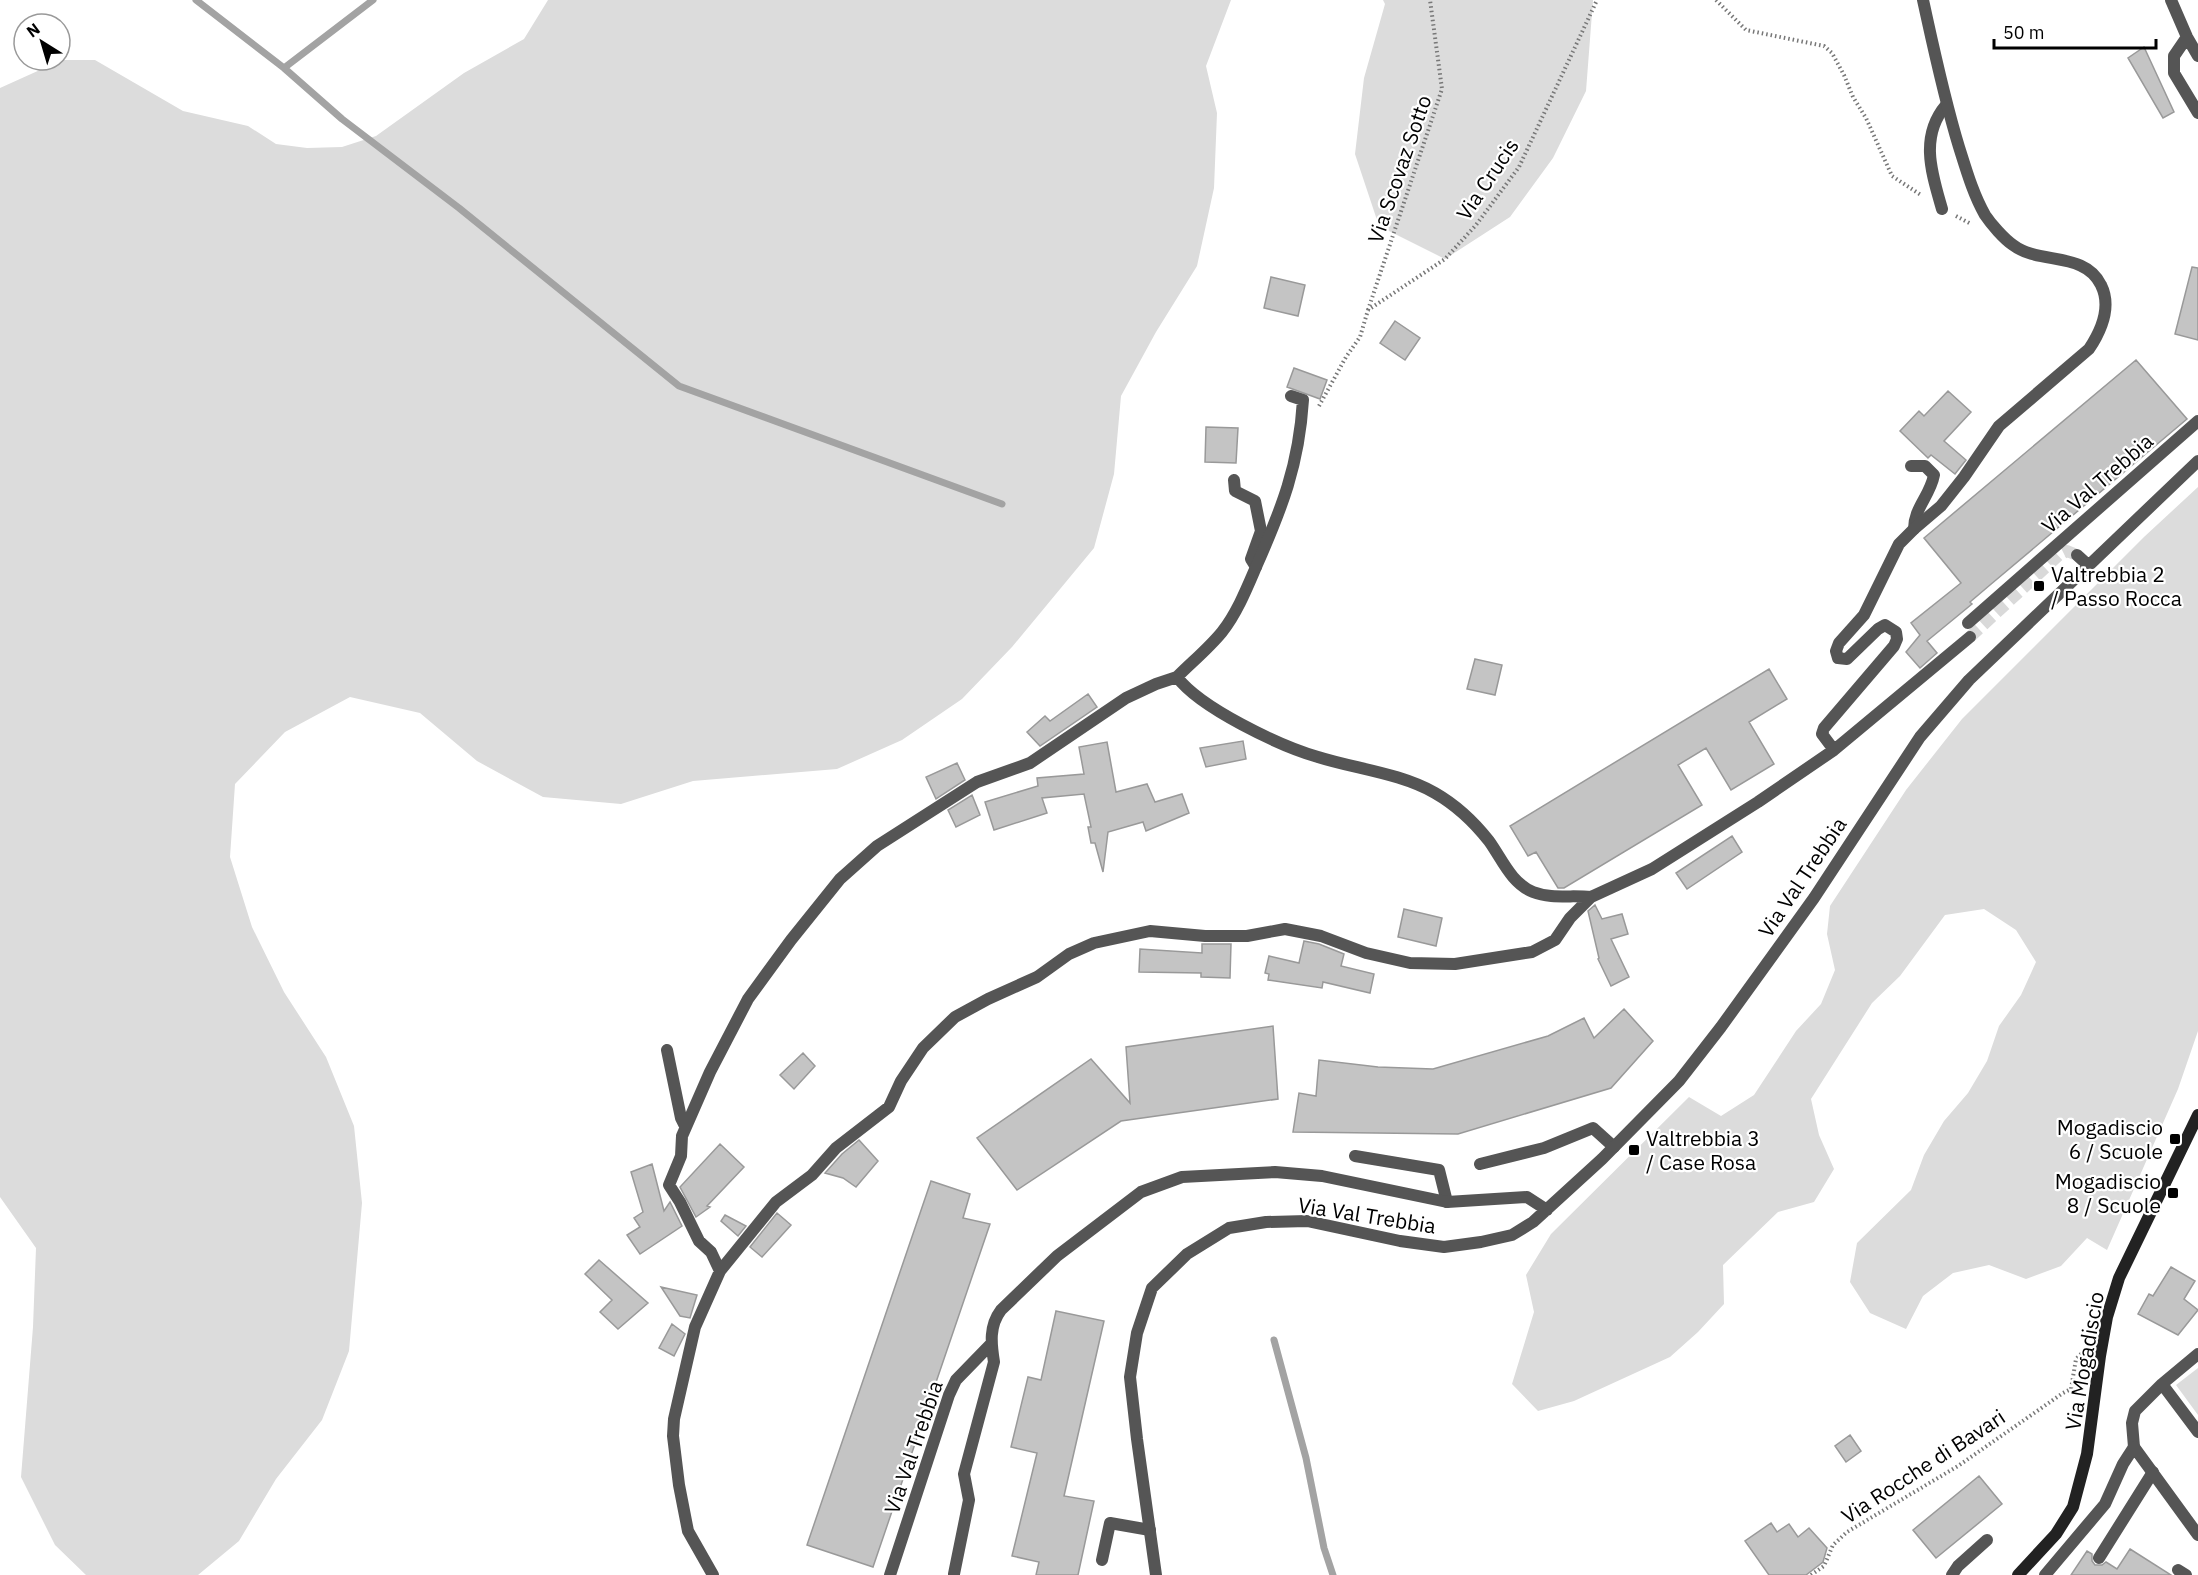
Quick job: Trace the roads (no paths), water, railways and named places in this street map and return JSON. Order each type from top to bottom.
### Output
[{"type":"street","points":[[1834,750],[1822,734],[1824,728],[1894,646],[1897,639],[1896,632],[1885,625],[1878,628],[1847,659],[1838,658],[1836,651],[1839,644],[1864,615],[1899,544],[1941,506],[1999,426],[2089,349],[2098,336],[2105,309],[2105,296],[2101,285],[2096,276],[2086,268],[2079,264],[2041,257],[2013,246],[1986,216],[1968,176],[1946,105],[1923,0]]},
{"type":"street","points":[[2171,0],[2198,56]]},
{"type":"street","points":[[2187,37],[2174,57],[2174,73],[2198,113]]},
{"type":"street","points":[[1942,209],[1929,166],[1930,142],[1934,125],[1946,105]]},
{"type":"street","points":[[720,1270],[711,1252],[699,1241],[669,1185],[681,1156],[682,1136],[710,1072],[748,999],[840,879],[877,846],[977,782],[1030,763],[1126,698],[1155,684],[1177,677],[1223,630],[1246,591],[1281,509],[1296,458],[1303,400],[1290,396]]},
{"type":"street","name":"Via Val Trebbia","points":[[1968,623],[2198,421]]},
{"type":"street","name":"Via Val Trebbia","points":[[1156,1575],[1130,1377],[1137,1333],[1152,1288],[1187,1254],[1229,1228],[1266,1222],[1307,1221],[1400,1241],[1444,1247],[1512,1235],[1533,1222],[1614,1147],[1678,1081],[1721,1027],[1814,898],[1920,737],[1969,680],[2198,461]]},
{"type":"street","points":[[1911,466],[1924,466],[1934,475],[1931,489],[1914,517],[1914,529]]},
{"type":"street","points":[[1234,480],[1235,491],[1255,501],[1261,531],[1251,559],[1256,567]]},
{"type":"street","name":"Via Val Trebbia","points":[[2077,555],[2088,565]]},
{"type":"street","points":[[713,1575],[688,1531],[673,1436],[674,1419],[694,1327],[720,1270],[776,1202],[812,1175],[836,1148],[889,1107],[901,1081],[923,1048],[955,1017],[1037,977],[1069,954],[1094,944],[1150,931],[1206,936],[1247,936],[1285,929],[1313,934],[1366,953],[1410,963],[1455,964],[1532,952],[1543,948],[1556,940],[1570,918],[1591,897],[1652,869],[1758,802],[1834,750],[1970,637]]},
{"type":"street","points":[[1177,677],[1187,690],[1245,726],[1316,757],[1413,782],[1447,800],[1476,826],[1516,881],[1524,888],[1545,895],[1591,897]]},
{"type":"street","points":[[667,1050],[681,1118],[684,1124],[688,1122]]},
{"type":"street","name":"Via Mogadiscio","points":[[2018,1575],[2056,1534],[2073,1507],[2087,1454],[2107,1317],[2119,1278],[2198,1115]]},
{"type":"street","points":[[1480,1164],[1544,1148],[1593,1128],[1614,1147]]},
{"type":"street","points":[[1356,1156],[1439,1170],[1447,1202]]},
{"type":"street","name":"Via Val Trebbia","points":[[954,1574],[969,1500],[964,1474],[994,1362],[991,1344],[994,1319],[1057,1256],[1141,1192],[1182,1177],[1275,1172],[1310,1175],[1447,1202],[1527,1197],[1547,1210]]},
{"type":"street","name":"Via Val Trebbia","points":[[890,1575],[949,1395],[956,1380],[991,1344]]},
{"type":"street","points":[[2198,1354],[2162,1384],[2135,1411],[2132,1423],[2134,1447],[2198,1535]]},
{"type":"street","points":[[2162,1384],[2198,1432]]},
{"type":"street","points":[[2045,1575],[2105,1504],[2123,1464],[2134,1447]]},
{"type":"street","points":[[2099,1558],[2153,1472]]},
{"type":"street","points":[[1102,1560],[1110,1523],[1150,1530]]},
{"type":"street","points":[[1952,1575],[1958,1566],[1987,1540]]},
{"type":"waterway","points":[[196,0],[284,68],[342,119],[459,208],[679,386],[1002,504]]},
{"type":"waterway","points":[[284,68],[373,0]]},
{"type":"waterway","points":[[1274,1340],[1306,1458],[1324,1548],[1333,1575]]},
{"type":"tunnel","points":[[1970,637],[2059,555],[2067,551],[2077,555]]},
{"type":"place","name":"Valtrebbia 2 / Passo Rocca","points":[[2039,586]]},
{"type":"place","name":"Mogadiscio 6 / Scuole","points":[[2175,1139]]},
{"type":"place","name":"Valtrebbia 3 / Case Rosa","points":[[1634,1150]]},
{"type":"place","name":"Mogadiscio 8 / Scuole","points":[[2173,1193]]}]
